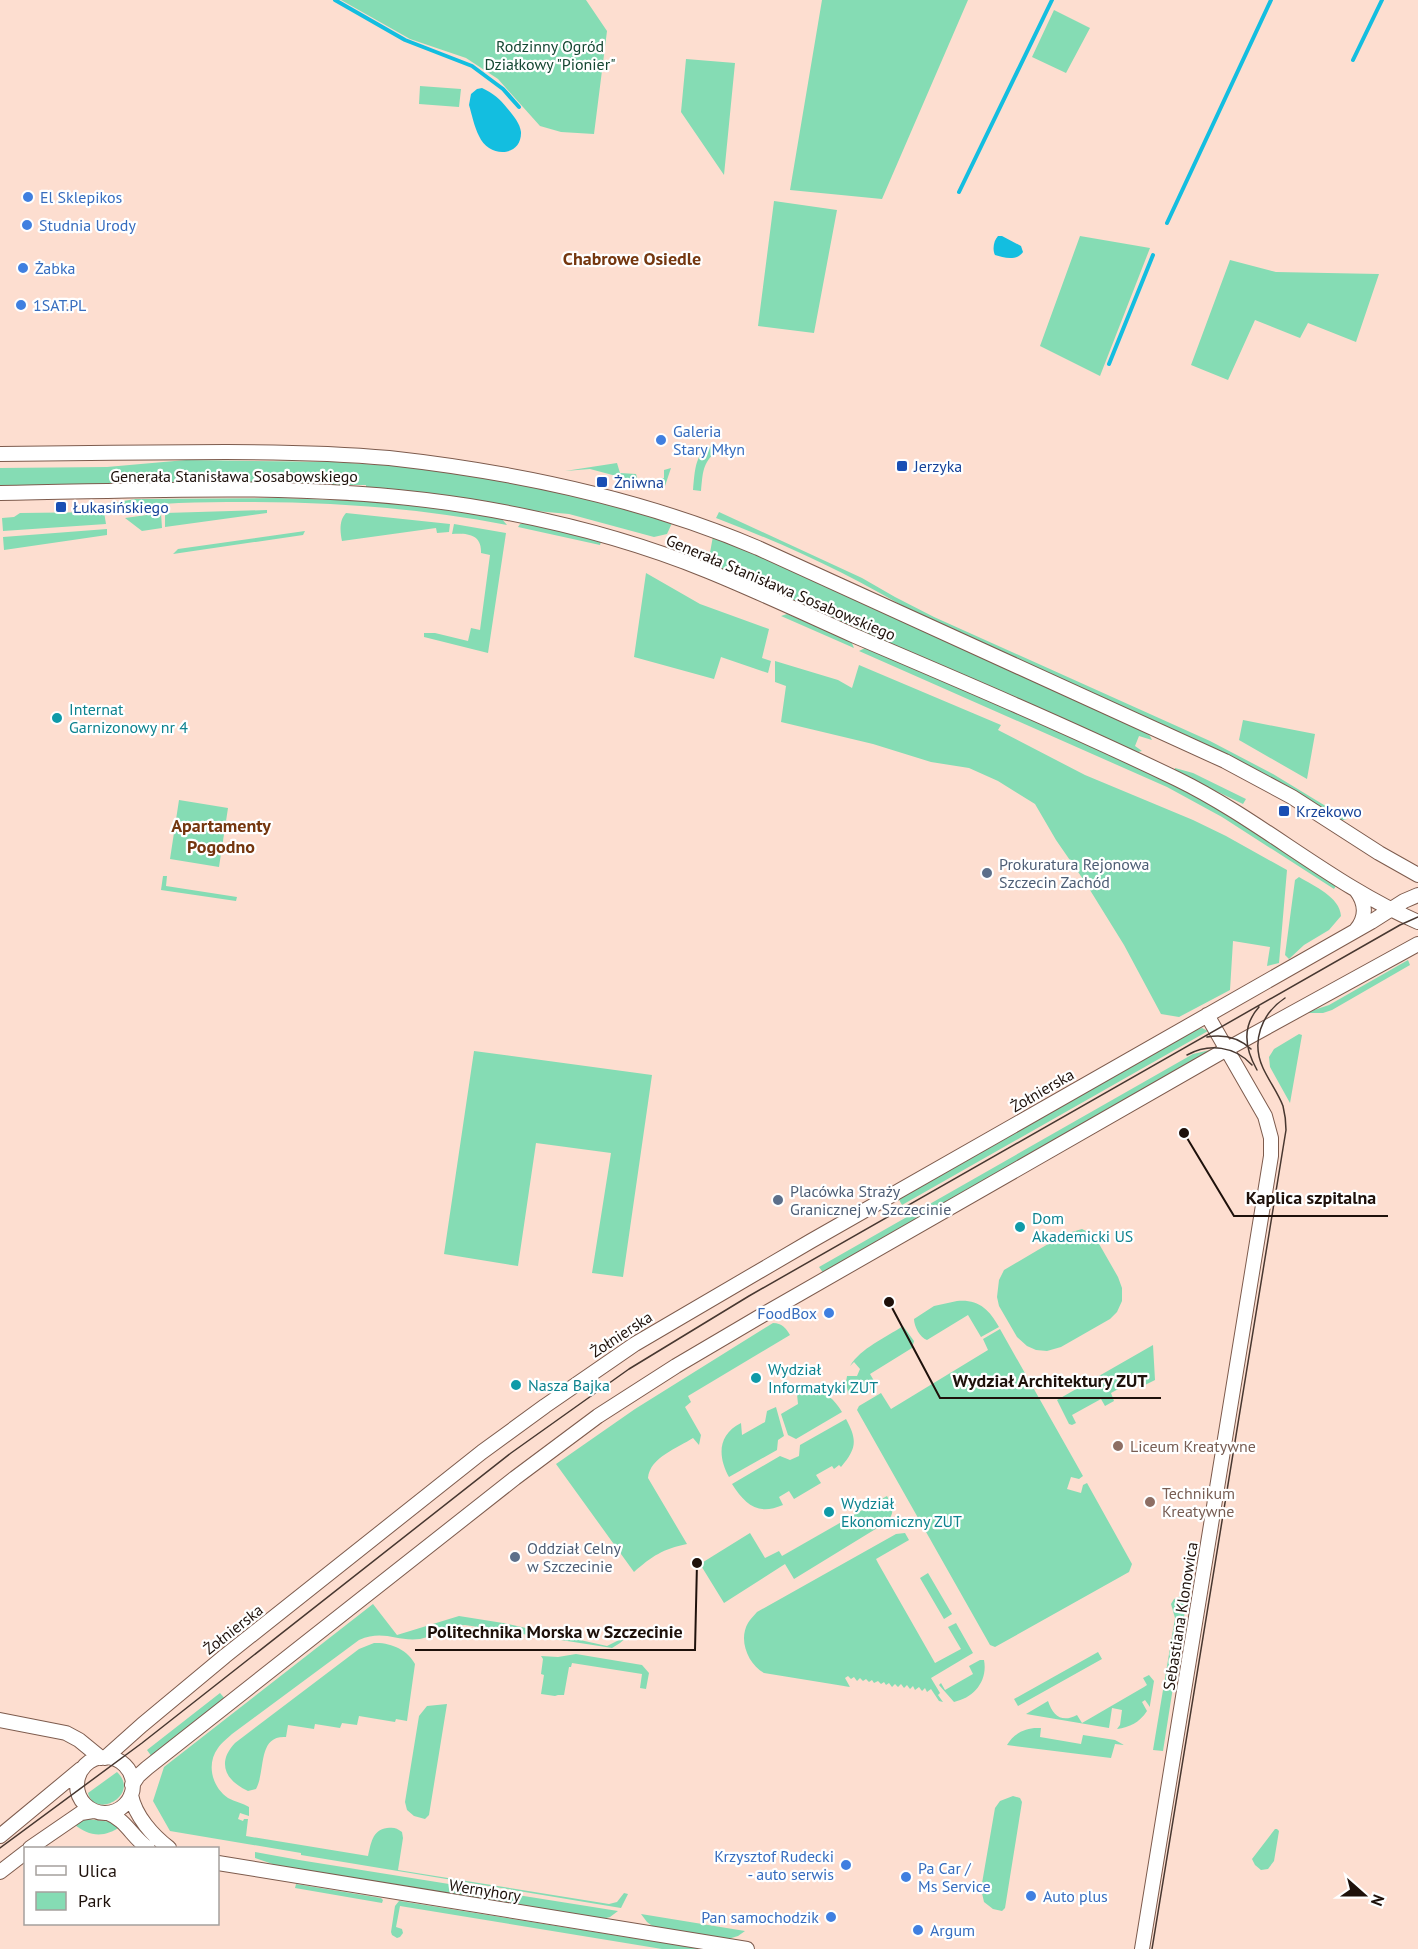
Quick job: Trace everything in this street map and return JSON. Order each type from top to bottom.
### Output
[{"type":"street","name":"Generała Stanisława Sosabowskiego","points":[[0,454],[286,452],[381,458],[457,467],[525,479],[640,506],[709,528],[758,548],[1225,761],[1292,797],[1379,853],[1418,874]]},
{"type":"street","name":"Generała Stanisława Sosabowskiego","points":[[0,493],[277,490],[351,492],[431,500],[497,511],[608,537],[670,556],[729,579],[1168,775],[1240,814],[1352,887],[1418,922]]},
{"type":"street","points":[[1352,887],[1361,897],[1364,909],[1362,921],[1352,933]]},
{"type":"street","name":"Żołnierska","points":[[103,1758],[225,1656],[482,1452],[615,1357],[714,1297],[1418,895]]},
{"type":"street","points":[[108,1813],[122,1808],[137,1777],[147,1768],[515,1478],[598,1416],[700,1351],[1227,1049],[1418,944]]},
{"type":"street","points":[[1207,1015],[1227,1049]]},
{"type":"street","name":"Sebastiana Klonowica","points":[[1142,1949],[1271,1156],[1271,1138],[1265,1116],[1227,1049]]},
{"type":"street","points":[[0,1720],[66,1733],[103,1758]]},
{"type":"street","points":[[0,1836],[85,1766],[93,1760],[103,1758],[115,1760],[125,1767],[130,1775],[140,1816],[156,1838],[168,1847]]},
{"type":"street","points":[[85,1766],[78,1778],[77,1791],[84,1804],[93,1811]]},
{"type":"street","points":[[31,1847],[80,1814],[93,1811],[108,1813],[121,1820],[147,1847]]},
{"type":"street","points":[[0,1872],[24,1854]]},
{"type":"street","name":"Wernyhory","points":[[219,1863],[747,1949]]},
{"type":"green space","name":"Rodzinny Ogród Działkowy \"Pionier\"","points":[[341,0],[586,0],[607,31],[594,134],[561,132],[540,126],[498,79],[466,58],[410,39]]},
{"type":"green space","points":[[822,0],[968,0],[882,199],[790,190]]},
{"type":"green space","points":[[1054,10],[1090,28],[1066,73],[1032,57]]},
{"type":"green space","points":[[686,59],[735,63],[724,175],[681,112]]},
{"type":"green space","points":[[420,86],[461,89],[459,107],[419,104]]},
{"type":"green space","points":[[774,201],[837,210],[814,333],[758,326]]},
{"type":"green space","points":[[1080,236],[1150,248],[1100,376],[1040,346]]},
{"type":"green space","points":[[1230,260],[1276,272],[1379,274],[1356,342],[1308,323],[1300,338],[1255,320],[1228,380],[1191,365]]},
{"type":"green space","points":[[718,445],[717,451],[708,460],[704,469],[701,491],[693,490],[695,468],[700,455],[704,450]]},
{"type":"green space","points":[[186,460],[334,462],[412,467],[575,495],[672,523],[667,534],[654,537],[569,514],[525,510],[456,497],[366,487],[366,485],[0,486],[0,468],[107,467]]},
{"type":"green space","points":[[617,463],[620,473],[636,474],[638,481],[664,478],[664,470],[671,468],[665,486],[647,488],[620,477],[590,469],[565,471]]},
{"type":"green space","points":[[279,498],[396,502],[455,509],[501,518],[507,525],[442,514],[343,505],[195,502],[115,510],[107,504],[135,499]]},
{"type":"green space","points":[[267,510],[267,513],[165,527],[165,513]]},
{"type":"green space","points":[[104,512],[106,524],[3,531],[2,518],[14,517],[20,513]]},
{"type":"green space","points":[[719,512],[862,578],[934,617],[1210,741],[1273,774],[1347,819],[1340,821],[918,615],[819,562],[716,518]]},
{"type":"green space","points":[[161,513],[162,528],[142,531],[125,518]]},
{"type":"green space","points":[[346,513],[450,524],[449,532],[437,533],[436,528],[342,541],[341,523]]},
{"type":"green space","points":[[528,523],[601,542],[600,545],[518,527],[520,524]]},
{"type":"green space","points":[[454,524],[506,533],[488,653],[424,637],[424,633],[435,633],[468,641],[471,628],[480,630],[490,555],[481,553],[479,542],[473,536],[452,534]]},
{"type":"green space","points":[[107,529],[107,535],[4,550],[3,537]]},
{"type":"green space","points":[[305,531],[303,535],[173,554],[178,549]]},
{"type":"green space","points":[[713,536],[764,557],[1140,729],[1152,740],[1139,736],[1135,746],[1142,751],[1131,751],[708,564]]},
{"type":"green space","points":[[646,573],[700,604],[769,629],[762,658],[771,661],[768,673],[721,657],[714,679],[634,657]]},
{"type":"green space","points":[[787,614],[851,641],[854,648],[781,616]]},
{"type":"green space","points":[[865,648],[981,697],[1169,782],[1237,819],[1337,884],[1334,889],[1222,817],[1167,787],[859,651]]},
{"type":"green space","points":[[775,661],[838,680],[852,688],[859,665],[1001,725],[998,730],[1085,775],[1193,820],[1287,870],[1279,963],[1267,966],[1270,947],[1233,941],[1230,990],[1179,1017],[1161,1014],[1124,945],[1035,804],[998,781],[969,768],[931,762],[873,744],[781,722],[786,686],[775,682]]},
{"type":"green space","points":[[1243,720],[1315,734],[1307,779],[1239,740]]},
{"type":"green space","points":[[1175,768],[1193,773],[1246,799],[1243,804],[1174,771]]},
{"type":"green space","points":[[179,800],[228,808],[219,867],[170,859]]},
{"type":"green space","points":[[163,876],[167,876],[166,886],[237,897],[236,901],[161,890]]},
{"type":"green space","points":[[1299,877],[1331,898],[1340,909],[1341,916],[1329,930],[1304,945],[1289,959],[1285,955],[1295,880]]},
{"type":"green space","points":[[1408,960],[1410,965],[1332,1010],[1323,1013],[1305,1013],[1329,1005]]},
{"type":"green space","points":[[1202,1028],[1208,1031],[902,1205],[898,1198],[1187,1033]]},
{"type":"green space","points":[[1299,1034],[1302,1035],[1290,1103],[1270,1067],[1269,1057],[1274,1049]]},
{"type":"green space","points":[[1210,1050],[824,1274],[819,1267],[1193,1054]]},
{"type":"green space","points":[[474,1051],[652,1075],[623,1277],[592,1273],[611,1153],[536,1143],[518,1266],[444,1254]]},
{"type":"green space","points":[[1082,1229],[1094,1235],[1118,1277],[1122,1288],[1122,1301],[1117,1312],[1110,1319],[1061,1347],[1047,1351],[1036,1350],[1017,1337],[999,1306],[997,1297],[999,1280],[1004,1270],[1065,1234]]},
{"type":"green space","points":[[957,1301],[971,1302],[987,1310],[999,1327],[981,1337],[968,1315],[927,1340],[922,1337],[916,1328],[914,1319],[934,1306]]},
{"type":"green space","points":[[773,1323],[783,1326],[790,1335],[688,1396],[691,1402],[685,1407],[701,1435],[699,1445],[693,1438],[666,1454],[654,1464],[648,1478],[687,1544],[658,1554],[634,1572],[556,1464],[635,1409]]},
{"type":"green space","points":[[903,1326],[914,1341],[912,1348],[870,1374],[877,1386],[851,1395],[848,1393],[847,1376],[857,1376],[860,1369],[854,1362],[850,1366],[860,1354]]},
{"type":"green space","points":[[1000,1329],[1083,1476],[1079,1479],[1071,1477],[1067,1489],[1081,1493],[1083,1485],[1087,1483],[1132,1564],[1129,1572],[995,1647],[990,1645],[857,1410],[859,1406],[881,1393],[891,1409],[988,1350],[983,1339]]},
{"type":"green space","points":[[1153,1345],[1155,1380],[1145,1385],[1140,1377],[1111,1393],[1114,1401],[1105,1406],[1101,1399],[1072,1415],[1076,1423],[1069,1424],[1057,1400]]},
{"type":"green space","points":[[809,1390],[829,1396],[842,1412],[796,1439],[788,1435],[781,1414],[798,1404],[797,1394]]},
{"type":"green space","points":[[776,1407],[784,1436],[778,1440],[777,1450],[729,1477],[722,1454],[727,1434],[741,1423],[742,1435],[765,1422],[767,1411]]},
{"type":"green space","points":[[846,1419],[854,1439],[850,1455],[841,1467],[839,1465],[834,1469],[832,1466],[816,1475],[821,1483],[794,1499],[789,1491],[779,1497],[783,1505],[766,1509],[759,1508],[747,1502],[732,1484],[780,1456],[790,1460],[799,1456],[800,1445]]},
{"type":"green space","points":[[887,1496],[892,1512],[887,1522],[794,1579],[785,1564],[724,1603],[700,1564],[750,1533],[765,1558],[779,1551],[782,1556]]},
{"type":"green space","points":[[905,1533],[909,1540],[876,1559],[878,1563],[935,1663],[961,1649],[948,1627],[956,1623],[973,1653],[931,1678],[943,1702],[939,1701],[931,1689],[927,1692],[925,1688],[922,1691],[919,1687],[915,1690],[913,1686],[910,1689],[907,1685],[904,1688],[901,1684],[898,1687],[895,1684],[892,1687],[889,1683],[886,1685],[878,1681],[874,1683],[872,1680],[863,1681],[860,1678],[857,1681],[854,1677],[851,1679],[848,1676],[845,1678],[850,1687],[764,1673],[753,1664],[746,1651],[744,1637],[748,1623],[757,1612],[896,1534]]},
{"type":"green space","points":[[928,1573],[952,1614],[944,1619],[920,1578]]},
{"type":"green space","points":[[1181,1596],[1187,1598],[1163,1751],[1153,1750],[1175,1618],[1171,1604],[1174,1599]]},
{"type":"green space","points":[[373,1604],[397,1635],[459,1616],[503,1623],[607,1646],[629,1635],[612,1648],[465,1625],[420,1639],[376,1636],[359,1640],[232,1734],[214,1754],[212,1768],[218,1788],[228,1798],[249,1807],[249,1816],[240,1813],[238,1819],[243,1821],[248,1819],[246,1836],[368,1856],[375,1835],[382,1829],[394,1828],[402,1832],[403,1838],[398,1870],[609,1904],[617,1902],[624,1893],[628,1894],[621,1908],[301,1855],[301,1853],[170,1831],[153,1801],[164,1767]]},
{"type":"green space","points":[[374,1643],[398,1648],[415,1664],[407,1721],[396,1719],[395,1722],[359,1716],[357,1725],[342,1723],[340,1728],[315,1724],[314,1729],[288,1725],[286,1737],[277,1738],[266,1748],[256,1789],[248,1791],[229,1777],[226,1771],[226,1758],[235,1743],[359,1649]]},
{"type":"green space","points":[[1098,1652],[1102,1659],[1018,1706],[1014,1699]]},
{"type":"green space","points":[[576,1654],[642,1665],[649,1673],[646,1689],[640,1688],[642,1674],[572,1663],[569,1667],[564,1695],[541,1694],[544,1675],[541,1674],[543,1659],[541,1656],[558,1657]]},
{"type":"green space","points":[[984,1660],[985,1668],[982,1681],[968,1697],[954,1702],[939,1685],[941,1683],[945,1690],[973,1674],[969,1666]]},
{"type":"green space","points":[[1149,1675],[1154,1681],[1150,1707],[1145,1700],[1142,1702],[1147,1711],[1134,1724],[1126,1727],[1117,1729],[1120,1725],[1122,1710],[1112,1708],[1109,1728],[1026,1714],[1048,1701],[1059,1717],[1067,1718],[1077,1715],[1082,1723],[1147,1685],[1143,1678]]},
{"type":"green space","points":[[220,1693],[226,1700],[152,1757],[147,1750]]},
{"type":"green space","points":[[447,1704],[429,1815],[425,1819],[414,1816],[407,1810],[405,1802],[419,1716],[427,1706]]},
{"type":"green space","points":[[1041,1728],[1040,1737],[1081,1744],[1083,1735],[1115,1740],[1124,1745],[1115,1744],[1111,1758],[1007,1745],[1020,1732]]},
{"type":"green space","points":[[117,1772],[123,1781],[124,1789],[120,1796],[107,1804],[92,1801],[88,1793]]},
{"type":"green space","points":[[1013,1796],[1020,1798],[1022,1802],[1005,1908],[1002,1911],[993,1909],[984,1902],[981,1889],[995,1808],[1000,1801]]},
{"type":"green space","points":[[87,1819],[112,1822],[121,1826],[109,1833],[91,1834],[74,1824]]},
{"type":"green space","points":[[1275,1829],[1279,1831],[1274,1861],[1268,1869],[1261,1870],[1252,1859]]},
{"type":"green space","points":[[255,1852],[618,1911],[603,1919],[290,1870],[255,1858]]},
{"type":"green space","points":[[296,1884],[383,1900],[382,1903],[295,1888]]},
{"type":"green space","points":[[399,1901],[702,1949],[662,1949],[400,1906],[396,1927],[402,1929],[403,1933],[397,1938],[391,1932],[395,1906]]},
{"type":"green space","points":[[641,1914],[745,1931],[728,1939],[655,1928]]},
{"type":"water","points":[[482,88],[502,102],[519,125],[520,140],[511,150],[504,152],[490,149],[479,136],[469,105],[471,94]]},
{"type":"water","points":[[998,236],[1021,246],[1023,252],[1014,258],[995,255],[994,245]]},
{"type":"waterway","points":[[335,0],[405,40],[472,66],[503,89],[519,107]]},
{"type":"waterway","points":[[959,192],[1052,0]]},
{"type":"waterway","points":[[1167,223],[1271,0]]},
{"type":"waterway","points":[[1353,60],[1382,0]]},
{"type":"waterway","points":[[1109,364],[1153,255]]},
{"type":"tram line","points":[[0,1848],[142,1743],[511,1453],[629,1369],[749,1296],[1400,925],[1418,917]]},
{"type":"tram line","points":[[1152,1949],[1286,1130],[1283,1106],[1263,1068],[1258,1039],[1264,1020],[1285,998]]},
{"type":"tram line","points":[[1257,1070],[1250,1054],[1247,1030],[1249,1022],[1259,1007]]},
{"type":"tram line","points":[[1207,1037],[1230,1037],[1251,1049]]},
{"type":"tram line","points":[[1187,1055],[1204,1049],[1221,1048],[1238,1054],[1252,1065]]},
{"type":"place","name":"El Sklepikos","points":[[28,197]]},
{"type":"place","name":"Studnia Urody","points":[[27,225]]},
{"type":"place","name":"Żabka","points":[[23,268]]},
{"type":"place","name":"1SAT.PL","points":[[21,305]]},
{"type":"place","name":"Galeria Stary Młyn","points":[[661,440]]},
{"type":"place","name":"Jerzyka","points":[[902,466]]},
{"type":"place","name":"Żniwna","points":[[602,482]]},
{"type":"place","name":"Łukasińskiego","points":[[61,507]]},
{"type":"place","name":"Internat Garnizonowy nr 4","points":[[57,718]]},
{"type":"place","name":"Krzekowo","points":[[1284,811]]},
{"type":"place","name":"Prokuratura Rejonowa Szczecin Zachód","points":[[987,873]]},
{"type":"place","name":"Kaplica szpitalna","points":[[1184,1133]]},
{"type":"place","name":"Placówka Straży Granicznej w Szczecinie","points":[[778,1200]]},
{"type":"place","name":"Dom Akademicki US","points":[[1020,1227]]},
{"type":"place","name":"Wydział Architektury ZUT","points":[[889,1302]]},
{"type":"place","name":"FoodBox","points":[[829,1313]]},
{"type":"place","name":"Wydział Informatyki ZUT","points":[[756,1378]]},
{"type":"place","name":"Nasza Bajka","points":[[516,1385]]},
{"type":"place","name":"Liceum Kreatywne","points":[[1118,1446]]},
{"type":"place","name":"Technikum Kreatywne","points":[[1150,1502]]},
{"type":"place","name":"Wydział Ekonomiczny ZUT","points":[[829,1512]]},
{"type":"place","name":"Oddział Celny w Szczecinie","points":[[515,1557]]},
{"type":"place","name":"Politechnika Morska w Szczecinie","points":[[697,1563]]},
{"type":"place","name":"Krzysztof Rudecki - auto serwis","points":[[846,1865]]},
{"type":"place","name":"Pa Car / Ms Service","points":[[906,1877]]},
{"type":"place","name":"Auto plus","points":[[1031,1896]]},
{"type":"place","name":"Pan samochodzik","points":[[831,1917]]},
{"type":"place","name":"Argum","points":[[918,1930]]},
{"type":"district","name":"Chabrowe Osiedle","points":[[632,259]]},
{"type":"district","name":"Apartamenty Pogodno","points":[[221,836]]}]
